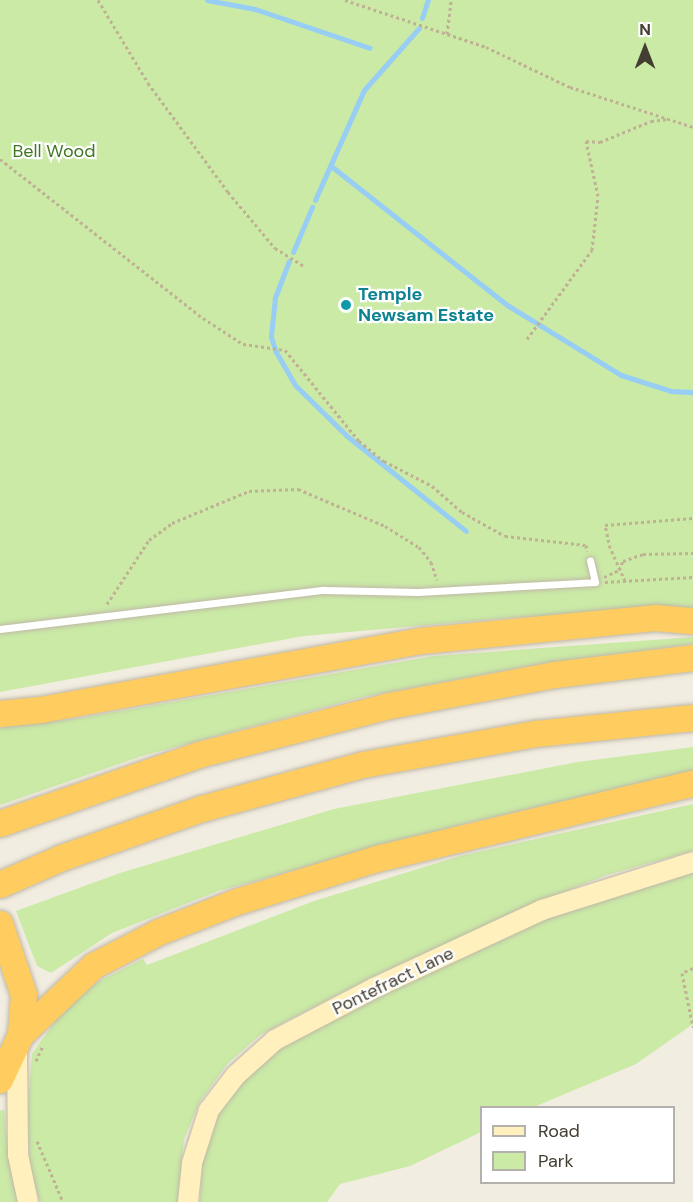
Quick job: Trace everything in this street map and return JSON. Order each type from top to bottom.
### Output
[{"type":"highway","points":[[656,618],[678,607],[693,606]]},
{"type":"highway","points":[[0,714],[41,710],[421,641],[656,618],[693,621]]},
{"type":"highway","points":[[0,824],[200,755],[390,706],[555,675],[693,658]]},
{"type":"highway","points":[[0,885],[62,858],[202,809],[363,765],[558,731],[693,718]]},
{"type":"highway","points":[[0,1080],[28,1041],[94,966],[160,932],[237,902],[377,859],[693,784]]},
{"type":"highway","points":[[0,924],[19,972],[24,995],[28,1041]]},
{"type":"street","name":"Pontefract Lane","points":[[188,1202],[192,1163],[209,1110],[236,1075],[275,1040],[374,988],[542,910],[693,862]]},
{"type":"street","points":[[28,1041],[15,1078],[18,1155],[28,1202]]},
{"type":"lane","points":[[0,629],[324,590],[440,590],[595,582],[590,561]]},
{"type":"path","points":[[98,0],[148,83],[228,192],[275,248],[306,267]]},
{"type":"path","points":[[345,0],[486,47],[570,87],[693,127]]},
{"type":"path","points":[[447,34],[451,0]]},
{"type":"path","points":[[527,339],[592,250],[598,196],[586,141],[600,142],[651,121],[669,119]]},
{"type":"path","points":[[0,159],[203,318],[243,344],[281,349],[359,441],[384,461],[432,486],[462,512],[505,536],[586,545],[590,561]]},
{"type":"path","points":[[98,618],[149,540],[172,523],[249,491],[298,489],[385,526],[419,547],[431,562],[440,590]]},
{"type":"path","points":[[625,580],[618,570],[605,525],[693,518]]},
{"type":"path","points":[[595,582],[618,570],[623,561],[643,554],[693,553]]},
{"type":"path","points":[[595,582],[693,577]]},
{"type":"path","points":[[693,968],[682,973],[693,1027]]},
{"type":"path","points":[[28,1041],[34,1067]]},
{"type":"path","points":[[35,1134],[63,1202]]},
{"type":"green space","name":"Temple Newsam Estate","points":[[0,0],[693,0],[693,610],[507,618],[304,636],[0,692]]},
{"type":"green space","points":[[693,637],[693,644],[540,664],[363,697],[142,756],[0,805],[0,728],[80,718],[434,656]]},
{"type":"green space","points":[[693,747],[693,773],[471,822],[218,891],[112,933],[51,973],[37,966],[16,911],[120,873],[334,809],[578,762]]},
{"type":"green space","points":[[693,804],[693,851],[607,875],[540,901],[372,977],[260,1035],[228,1063],[200,1101],[184,1139],[178,1202],[40,1202],[30,1168],[27,1115],[32,1054],[61,1013],[99,981],[143,959],[147,965],[314,901],[460,856]]},
{"type":"green space","points":[[693,872],[693,1024],[636,1064],[536,1106],[480,1106],[480,1132],[410,1166],[340,1184],[327,1202],[200,1202],[202,1155],[216,1112],[274,1047],[545,917]]},
{"type":"green space","points":[[4,1109],[8,1151],[18,1202],[0,1202],[0,1111]]},
{"type":"waterway","points":[[207,0],[255,9],[370,48]]},
{"type":"waterway","points":[[422,18],[428,0]]},
{"type":"waterway","points":[[315,200],[364,90],[419,28]]},
{"type":"waterway","points":[[331,166],[507,305],[621,375],[671,391],[693,392]]},
{"type":"waterway","points":[[293,252],[312,207]]},
{"type":"waterway","points":[[289,261],[275,298],[271,337],[276,352],[296,386],[347,436],[466,531]]},
{"type":"place","name":"Temple Newsam Estate","points":[[346,305]]},
{"type":"park label","name":"Bell Wood","points":[[54,151]]}]
